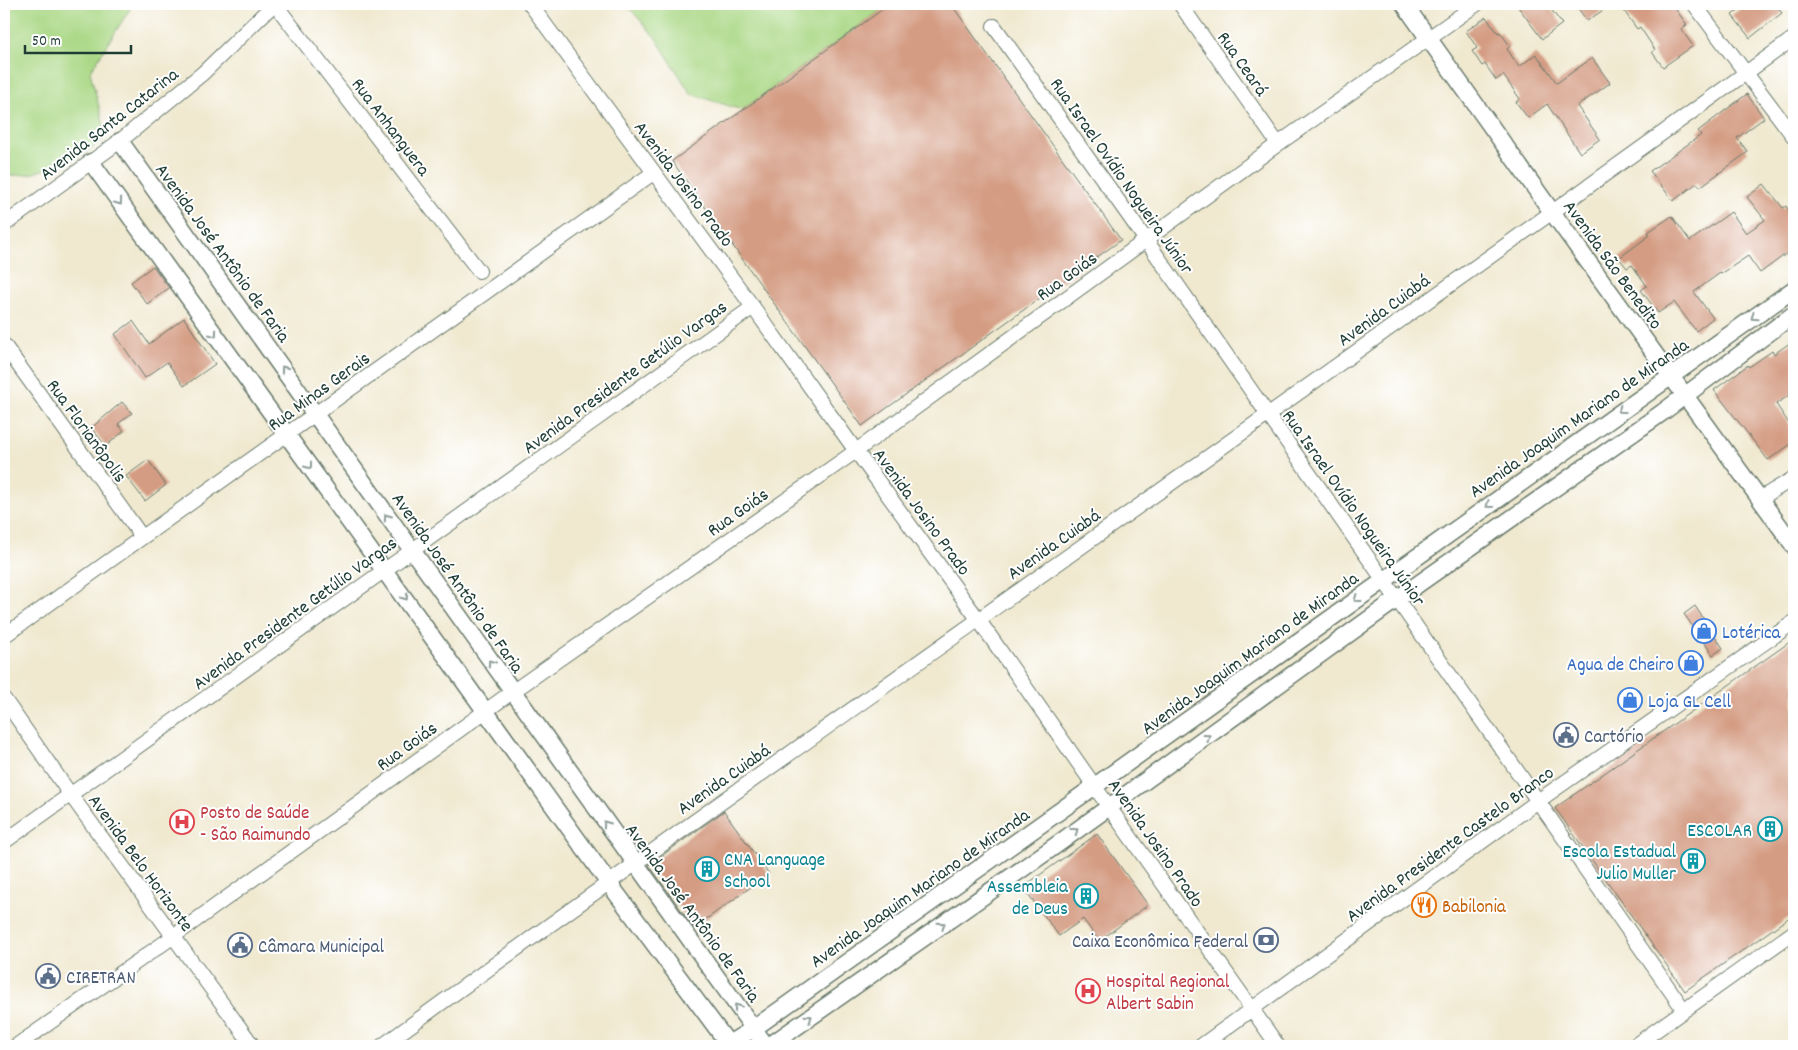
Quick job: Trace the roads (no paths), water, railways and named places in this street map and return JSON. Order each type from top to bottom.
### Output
[{"type":"street","name":"Avenida Santa Catarina","points":[[4,225],[120,141],[203,73],[274,4]]},
{"type":"street","name":"Rua Anhanguera","points":[[274,4],[478,271]]},
{"type":"street","name":"Avenida Josino Prado","points":[[530,4],[753,307],[978,619],[1094,787],[1278,1046]]},
{"type":"street","name":"Rua Ceará","points":[[1180,4],[1278,144]]},
{"type":"street","name":"Avenida São Benedito","points":[[1404,4],[1794,546]]},
{"type":"street","name":"Rua Goiás","points":[[16,1046],[174,936],[485,710],[856,451],[1278,144],[1477,4]]},
{"type":"street","points":[[1694,4],[1794,137]]},
{"type":"street","name":"Rua Israel Ovídio Nogueira Júnior","points":[[994,26],[1146,240],[1684,1010]]},
{"type":"street","name":"Avenida Cuiabá","points":[[382,1046],[608,882],[1794,38]]},
{"type":"street","name":"Avenida José Antônio de Faria","points":[[120,141],[753,1029],[768,1046]]},
{"type":"street","points":[[91,162],[286,436],[728,1045]]},
{"type":"street","name":"Rua Minas Gerais","points":[[4,636],[654,173]]},
{"type":"street","name":"Avenida Joaquim Mariano de Miranda","points":[[728,1045],[1094,787],[1670,375],[1794,289]]},
{"type":"street","name":"Avenida Presidente Getúlio Vargas","points":[[4,842],[753,307]]},
{"type":"street","points":[[768,1046],[993,890],[1397,599],[1685,395],[1794,314]]},
{"type":"street","name":"Rua Florianôpolis","points":[[4,345],[142,537]]},
{"type":"street","points":[[1537,470],[1552,490]]},
{"type":"street","points":[[1761,498],[1794,478]]},
{"type":"street","name":"Avenida Presidente Castelo Branco","points":[[1201,1046],[1538,801],[1794,622]]},
{"type":"street","name":"Avenida Belo Horizonte","points":[[4,699],[70,794],[253,1046]]},
{"type":"street","points":[[977,870],[993,890]]},
{"type":"street","points":[[1634,1046],[1794,932]]},
{"type":"place","name":"Lotérica","points":[[1704,631]]},
{"type":"place","name":"Agua de Cheiro","points":[[1691,663]]},
{"type":"place","name":"Loja GL Cell","points":[[1630,700]]},
{"type":"place","name":"Cartório","points":[[1566,735]]},
{"type":"place","name":"Posto de Saúde - São Raimundo","points":[[182,822]]},
{"type":"place","name":"ESCOLAR","points":[[1770,829]]},
{"type":"place","name":"Escola Estadual Julio Muller","points":[[1693,861]]},
{"type":"place","name":"CNA Language School","points":[[707,869]]},
{"type":"place","name":"Assembleia de Deus","points":[[1086,896]]},
{"type":"place","name":"Babilonia","points":[[1424,905]]},
{"type":"place","name":"Caixa Econômica Federal","points":[[1266,940]]},
{"type":"place","name":"Câmara Municipal","points":[[240,945]]},
{"type":"place","name":"CIRETRAN","points":[[48,976]]},
{"type":"place","name":"Hospital Regional Albert Sabin","points":[[1088,991]]}]
